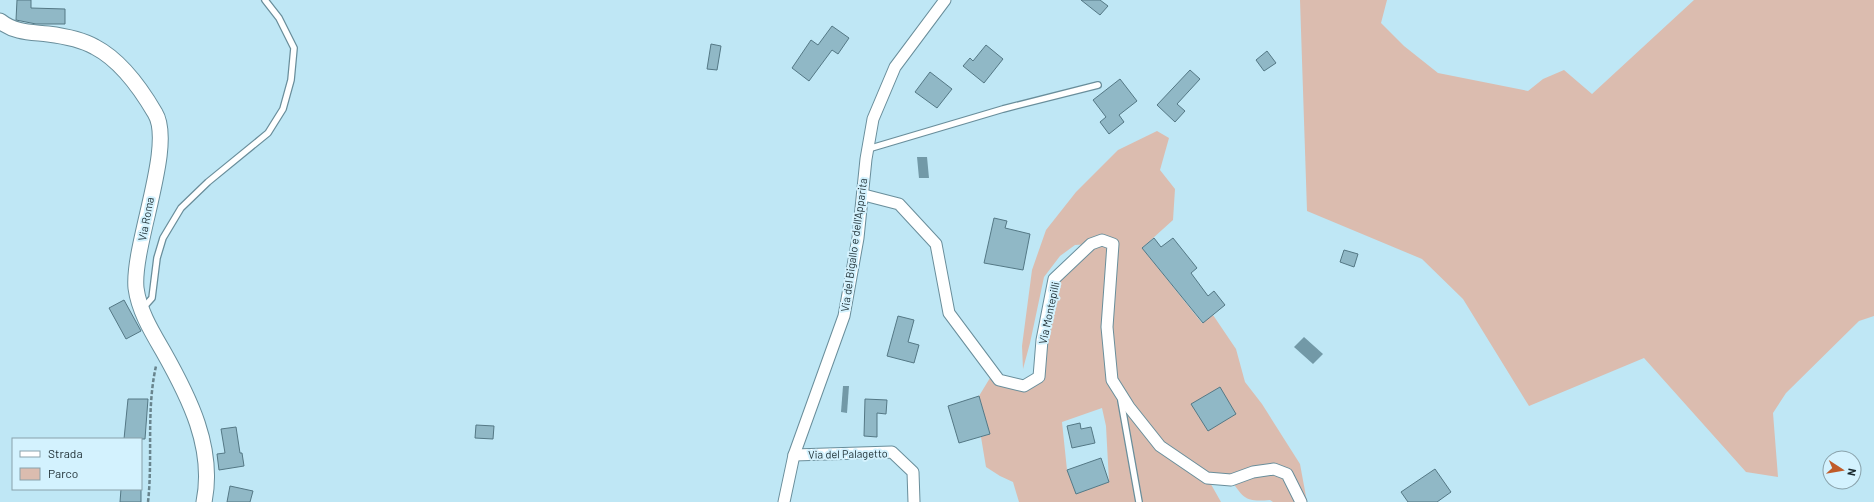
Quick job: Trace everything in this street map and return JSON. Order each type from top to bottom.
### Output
[{"type":"main road","name":"Via Roma","points":[[0,21],[20,32],[75,39],[95,47],[125,72],[156,114],[161,136],[159,154],[139,258],[136,287],[141,310],[161,346],[196,417],[208,464],[204,502]]},
{"type":"street","name":"Via del Bigallo e dell'Apparita","points":[[784,502],[794,455],[844,316],[864,195],[868,149],[873,119],[895,67],[945,0]]},
{"type":"street","name":"Via Montepilli","points":[[864,195],[899,204],[936,244],[949,313],[999,380],[1024,386],[1039,377],[1042,340],[1054,280],[1091,244],[1102,240],[1113,244],[1107,327],[1112,380],[1120,392],[1160,446],[1207,478],[1231,480],[1253,472],[1274,469],[1287,474],[1301,502]]},
{"type":"street","name":"Via del Palagetto","points":[[794,455],[892,452],[913,472],[914,502]]},
{"type":"lane","points":[[141,310],[152,298],[156,258],[162,238],[181,208],[208,182],[268,133],[283,110],[291,80],[294,48],[279,18],[265,0]]},
{"type":"lane","points":[[868,149],[1003,109],[1098,85]]},
{"type":"lane","points":[[1120,392],[1139,502]]},
{"type":"path","points":[[148,502],[151,474],[150,408],[161,346]]},
{"type":"green space","points":[[1300,0],[1387,0],[1381,23],[1404,46],[1438,73],[1528,91],[1543,79],[1564,70],[1592,94],[1694,0],[1874,0],[1874,316],[1859,321],[1786,393],[1773,413],[1778,477],[1746,472],[1644,358],[1529,406],[1463,299],[1422,259],[1307,211]]},
{"type":"green space","points":[[1157,131],[1169,138],[1160,170],[1175,189],[1173,220],[1142,248],[1202,323],[1213,315],[1236,349],[1245,382],[1262,404],[1300,464],[1307,502],[1273,502],[1270,500],[1251,500],[1246,498],[1239,491],[1231,480],[1208,479],[1221,502],[1019,502],[1013,482],[986,467],[981,437],[990,434],[979,396],[993,373],[1024,386],[1039,377],[1054,279],[1090,244],[1075,245],[1060,256],[1044,277],[1023,369],[1022,346],[1032,270],[1046,230],[1076,192],[1118,150]],"holes":[[[1102,408],[1106,426],[1109,482],[1076,494],[1067,470],[1062,422]]]},
{"type":"water","points":[[917,157],[927,157],[929,178],[919,178]]},
{"type":"water","points":[[1304,337],[1323,354],[1313,364],[1294,347]]},
{"type":"water","points":[[843,386],[849,386],[847,413],[841,412]]},
{"type":"building","points":[[17,0],[31,0],[31,8],[65,9],[65,24],[36,24],[16,20]]},
{"type":"building","points":[[1081,0],[1100,0],[1108,6],[1100,15]]},
{"type":"building","points":[[832,26],[849,38],[838,54],[832,50],[809,81],[792,68],[811,40],[818,45]]},
{"type":"building","points":[[711,44],[721,46],[717,70],[707,69]]},
{"type":"building","points":[[986,45],[1003,59],[984,83],[963,66],[970,58],[973,61]]},
{"type":"building","points":[[1267,51],[1276,63],[1264,71],[1256,60]]},
{"type":"building","points":[[1190,70],[1200,79],[1177,104],[1185,111],[1175,122],[1157,105]]},
{"type":"building","points":[[930,72],[952,89],[937,108],[915,92]]},
{"type":"building","points":[[1120,79],[1137,101],[1119,115],[1124,122],[1109,134],[1100,122],[1106,117],[1093,100]]},
{"type":"building","points":[[994,218],[1007,221],[1005,228],[1030,234],[1023,270],[984,263]]},
{"type":"building","points":[[1154,238],[1161,247],[1173,238],[1197,268],[1191,273],[1208,296],[1214,291],[1225,305],[1203,323],[1142,248]]},
{"type":"building","points":[[1344,250],[1358,254],[1354,267],[1340,262]]},
{"type":"building","points":[[124,300],[141,331],[126,339],[109,308]]},
{"type":"building","points":[[898,316],[914,320],[908,342],[919,345],[914,363],[887,356]]},
{"type":"building","points":[[1220,387],[1236,414],[1208,431],[1191,404]]},
{"type":"building","points":[[979,396],[990,434],[959,443],[948,406]]},
{"type":"building","points":[[128,399],[148,399],[145,439],[124,438]]},
{"type":"building","points":[[865,399],[887,400],[886,414],[877,413],[877,437],[864,436]]},
{"type":"building","points":[[1080,423],[1081,429],[1091,427],[1095,443],[1072,448],[1067,426]]},
{"type":"building","points":[[476,425],[494,426],[493,439],[475,438]]},
{"type":"building","points":[[236,427],[240,453],[242,453],[244,466],[219,470],[217,454],[225,453],[221,429]]},
{"type":"building","points":[[1101,458],[1109,482],[1076,494],[1067,470]]},
{"type":"building","points":[[1435,469],[1451,492],[1437,502],[1408,502],[1401,492]]},
{"type":"building","points":[[230,486],[253,491],[250,502],[227,502]]},
{"type":"building","points":[[121,490],[141,490],[141,502],[120,502]]}]
